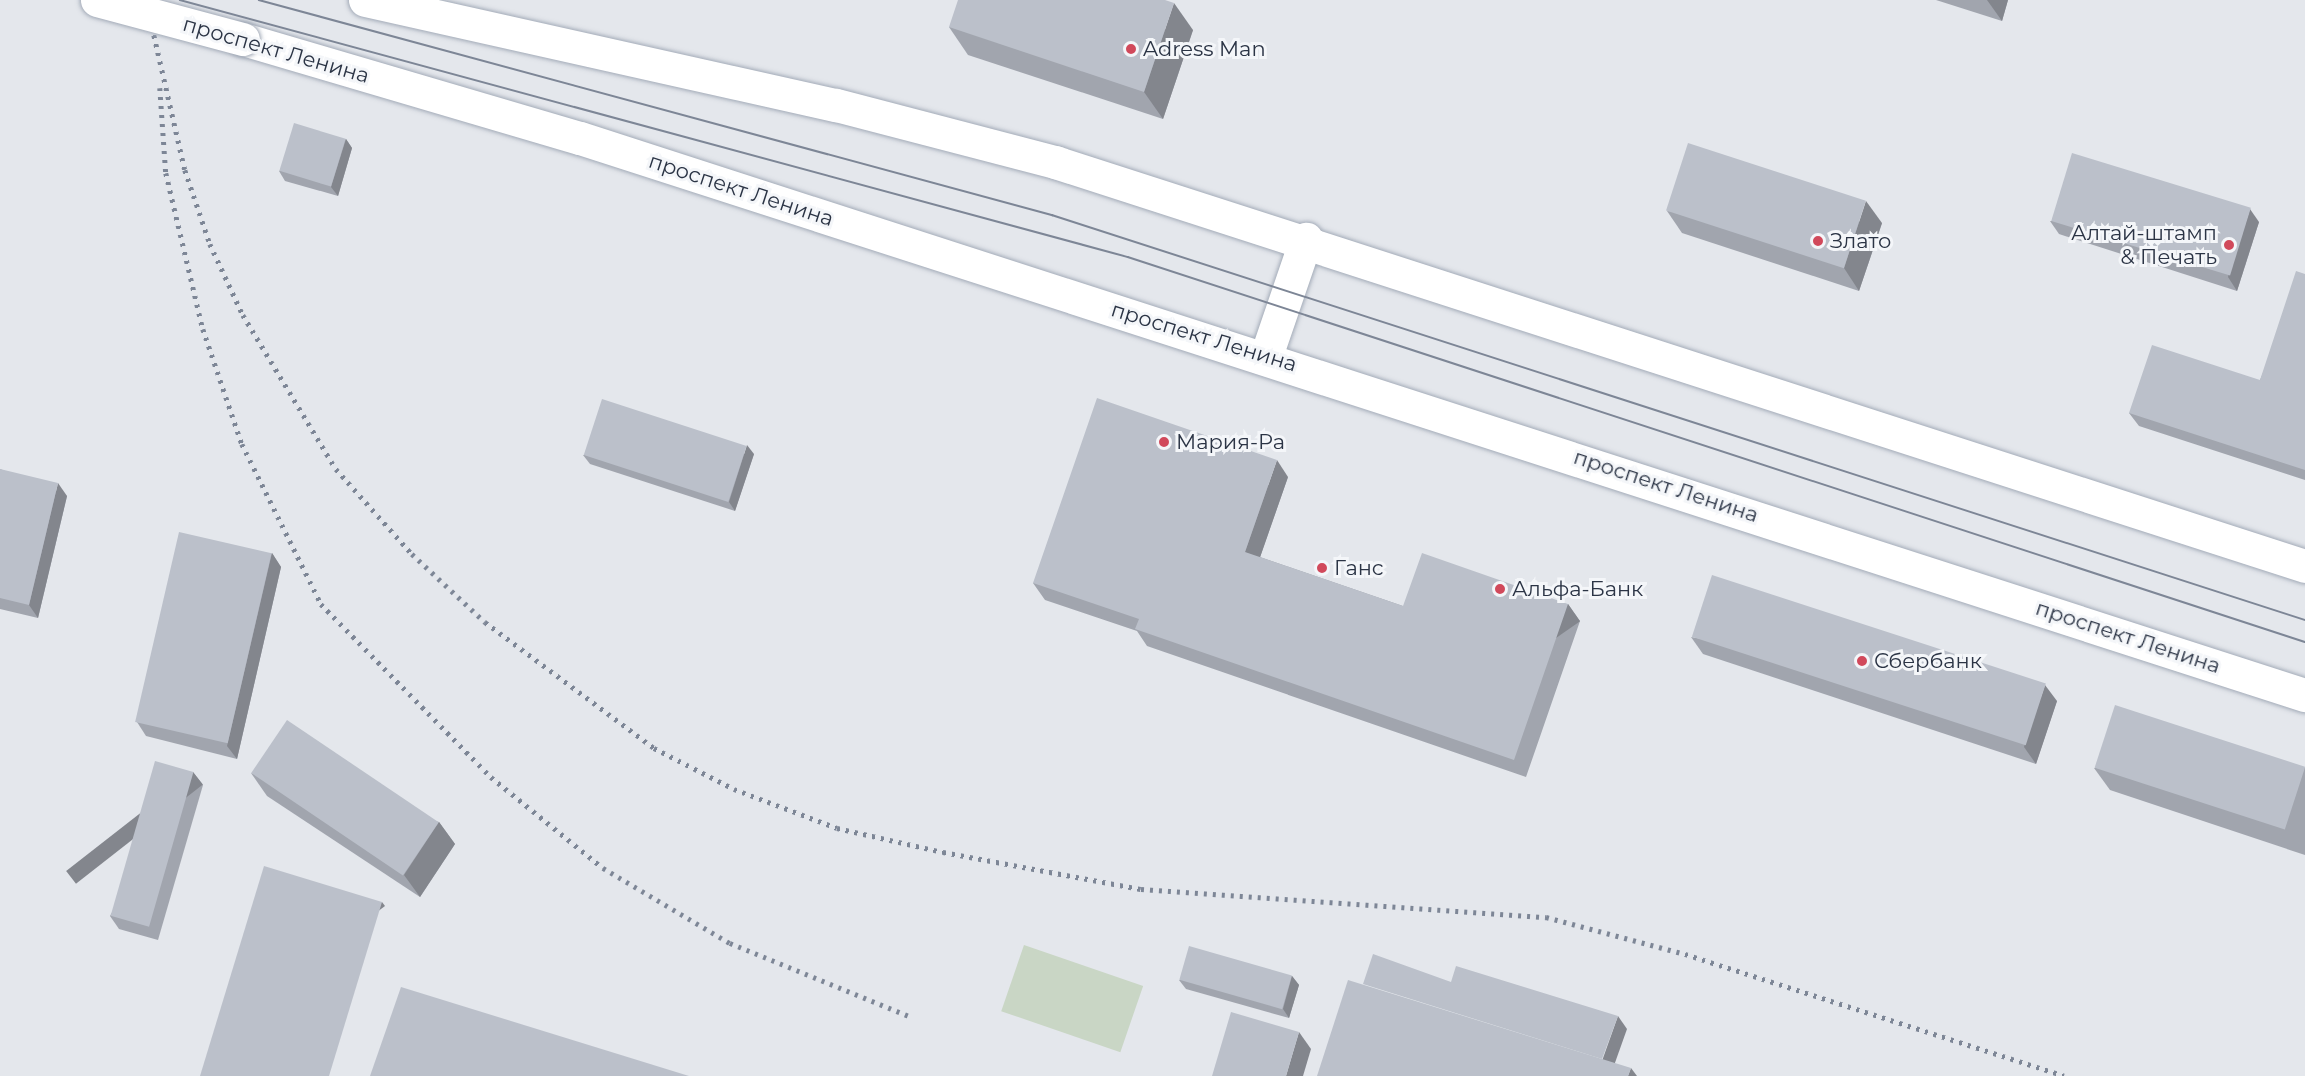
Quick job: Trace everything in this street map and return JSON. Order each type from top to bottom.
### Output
[{"type":"main road","name":"проспект Ленина","points":[[96,0],[243,39],[580,138],[1266,356],[2305,695]]},
{"type":"main road","points":[[364,0],[836,105],[1055,162],[1306,239],[2305,566]]},
{"type":"main road","points":[[1266,356],[1306,239]]},
{"type":"green space","points":[[1024,945],[1143,986],[1120,1052],[1001,1011]]},
{"type":"building","points":[[958,0],[1165,0],[1174,3],[1144,92],[949,27]]},
{"type":"building","points":[[294,123],[346,139],[331,187],[279,171]]},
{"type":"building","points":[[1688,143],[1866,201],[1844,268],[1666,211]]},
{"type":"building","points":[[2072,153],[2251,208],[2230,276],[2051,221]]},
{"type":"building","points":[[2296,271],[2305,274],[2305,470],[2129,413],[2152,345],[2260,380]]},
{"type":"building","points":[[1097,398],[1277,460],[1245,552],[1403,606],[1422,553],[1568,604],[1514,760],[1135,629],[1139,619],[1033,583]]},
{"type":"building","points":[[602,399],[747,446],[728,502],[584,455]]},
{"type":"building","points":[[0,469],[58,483],[29,605],[0,598]]},
{"type":"building","points":[[179,532],[272,553],[228,743],[135,722]]},
{"type":"building","points":[[1712,575],[2046,683],[2026,745],[1692,637]]},
{"type":"building","points":[[2115,705],[2305,767],[2285,830],[2095,768]]},
{"type":"building","points":[[287,720],[439,822],[403,875],[251,773]]},
{"type":"building","points":[[155,761],[193,772],[149,927],[111,916]]},
{"type":"building","points":[[264,866],[382,902],[329,1076],[200,1076]]},
{"type":"building","points":[[1189,946],[1292,975],[1282,1009],[1179,980]]},
{"type":"building","points":[[1373,954],[1451,982],[1456,966],[1618,1016],[1602,1059],[1363,984]]},
{"type":"building","points":[[1348,980],[1631,1068],[1628,1076],[1317,1076]]},
{"type":"building","points":[[401,987],[689,1076],[370,1076]]},
{"type":"building","points":[[1231,1012],[1299,1032],[1286,1076],[1212,1076]]},
{"type":"tram line","points":[[180,0],[1128,257],[2305,642]]},
{"type":"tram line","points":[[259,0],[1052,215],[2305,620]]},
{"type":"railway","points":[[146,0],[185,170],[210,244],[243,315],[336,469],[412,554],[485,622],[654,748],[734,789],[837,828],[943,852],[1141,889],[1546,917],[1685,954],[2064,1076]]},
{"type":"railway","points":[[160,88],[166,173],[203,329],[242,444],[321,604],[491,777],[603,868],[730,943],[909,1016]]},
{"type":"place","name":"Adress Man","points":[[1131,49]]},
{"type":"place","name":"Злато","points":[[1818,241]]},
{"type":"place","name":"Алтай-штамп & Печать","points":[[2229,245]]},
{"type":"place","name":"Мария-Ра","points":[[1164,442]]},
{"type":"place","name":"Ганс","points":[[1322,568]]},
{"type":"place","name":"Альфа-Банк","points":[[1500,589]]},
{"type":"place","name":"Сбербанк","points":[[1862,661]]}]
